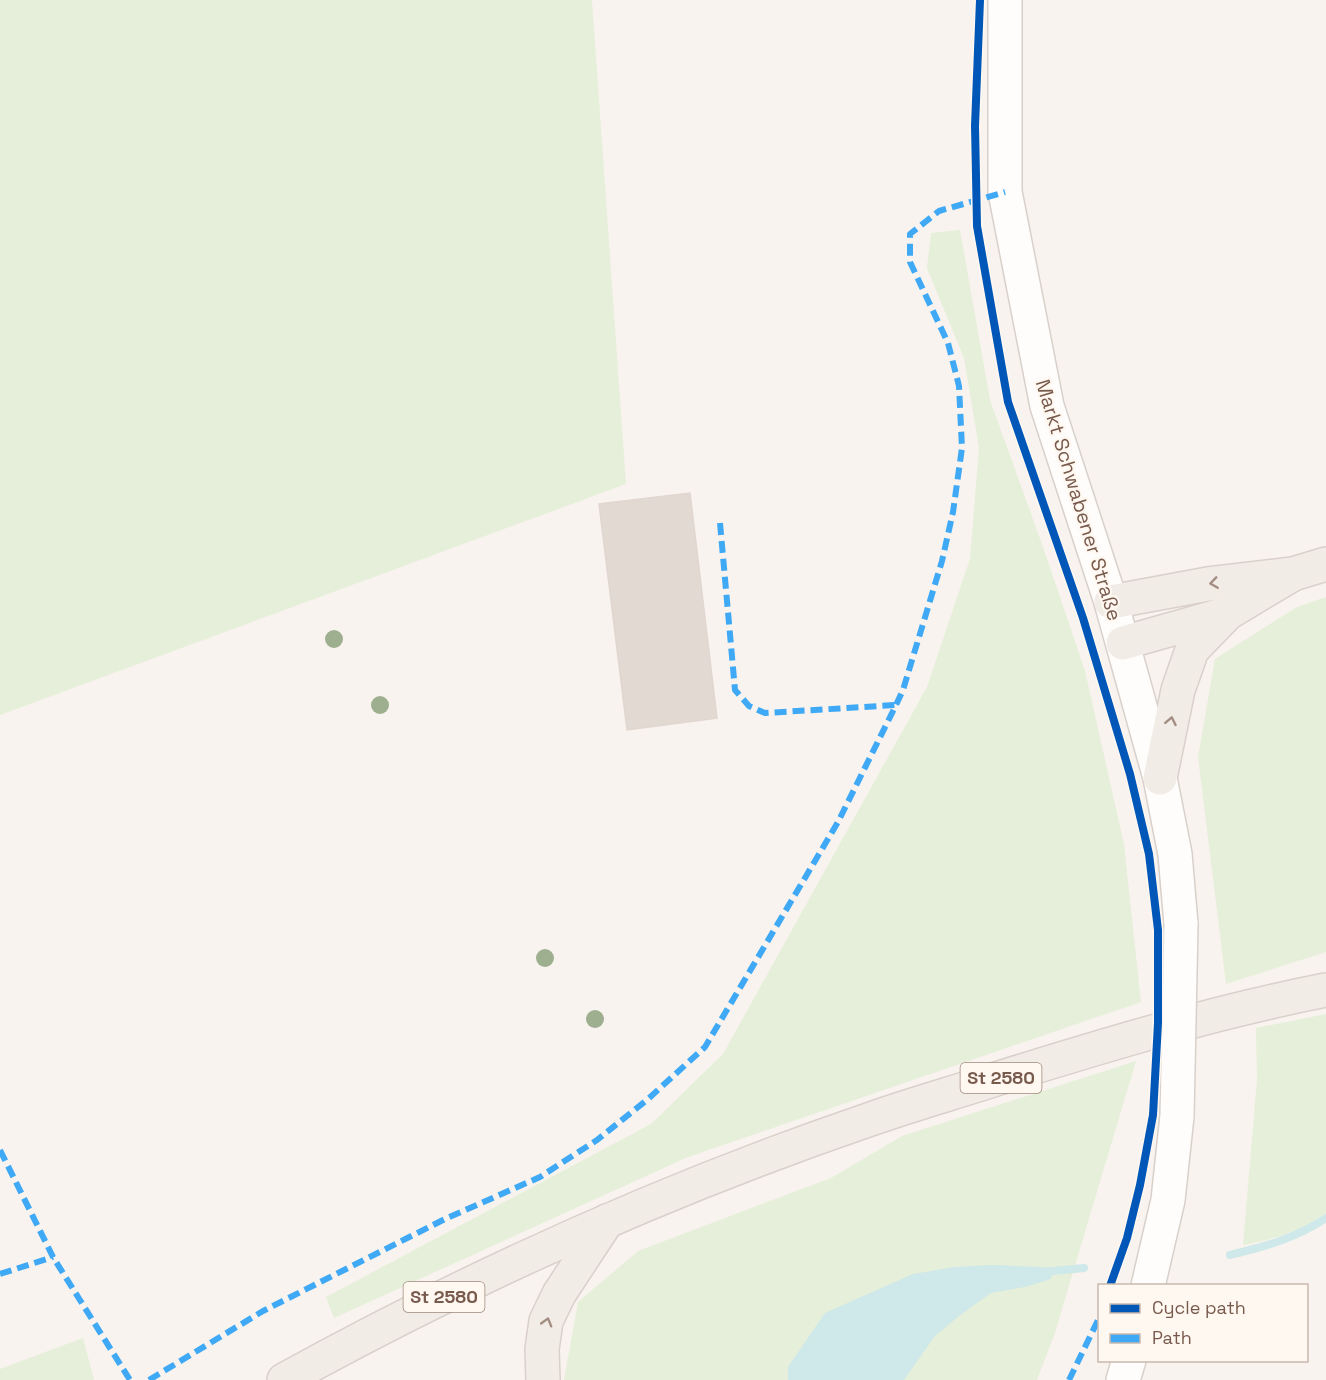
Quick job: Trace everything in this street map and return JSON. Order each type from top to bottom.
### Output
[{"type":"highway","points":[[1111,602],[1208,584],[1293,574],[1326,564]]},
{"type":"highway","points":[[1160,778],[1178,690],[1192,650],[1228,613],[1293,574]]},
{"type":"highway","points":[[1123,643],[1228,613]]},
{"type":"highway","name":"St 2580","points":[[284,1380],[398,1319],[607,1221],[728,1172],[868,1120],[1134,1036],[1326,990]]},
{"type":"highway","points":[[543,1380],[542,1349],[546,1322],[559,1294],[607,1221]]},
{"type":"main road","name":"Markt Schwabener Straße","points":[[1005,0],[1005,192],[1047,406],[1123,643],[1160,778],[1175,854],[1181,924],[1177,1116],[1168,1200],[1148,1284]]},
{"type":"main road","points":[[1123,1380],[1128,1362]]},
{"type":"green space","points":[[0,0],[592,0],[626,484],[0,715]]},
{"type":"green space","points":[[960,230],[990,400],[1085,671],[1124,844],[1141,1002],[688,1157],[334,1318],[326,1297],[651,1124],[723,1054],[927,687],[970,559],[979,448],[964,358],[927,268],[931,233]]},
{"type":"green space","points":[[1326,597],[1326,952],[1226,984],[1198,757],[1215,659],[1297,607]]},
{"type":"green space","points":[[1326,1014],[1326,1213],[1286,1234],[1243,1245],[1257,1079],[1256,1028]]},
{"type":"green space","points":[[1136,1061],[1054,1336],[1037,1380],[564,1380],[578,1302],[638,1251],[831,1178],[902,1136]]},
{"type":"green space","points":[[83,1338],[94,1380],[0,1380],[0,1369]]},
{"type":"water","points":[[991,1265],[1040,1267],[1053,1270],[1051,1279],[1025,1287],[991,1293],[959,1316],[935,1336],[904,1380],[788,1380],[788,1367],[825,1313],[913,1274],[955,1267]]},
{"type":"building","points":[[690,493],[717,718],[627,730],[599,504]]},
{"type":"waterway","points":[[1230,1255],[1280,1241],[1326,1218]]},
{"type":"waterway","points":[[1043,1272],[1084,1268]]},
{"type":"marked path","points":[[149,1380],[263,1311],[445,1219],[540,1177],[597,1140],[648,1099],[705,1047],[838,822],[896,705],[903,690],[942,561],[953,512],[962,448],[959,386],[948,343],[910,262],[910,234],[939,211],[1005,192]]},
{"type":"marked path","points":[[720,523],[735,690],[749,706],[765,713],[896,705]]},
{"type":"marked path","points":[[0,1150],[53,1257],[130,1380]]},
{"type":"marked path","points":[[0,1274],[53,1257]]},
{"type":"marked path","points":[[1069,1380],[1098,1320]]},
{"type":"cycle path","points":[[980,0],[975,126],[977,226],[1008,402],[1083,618],[1130,774],[1149,854],[1158,930],[1158,1023],[1153,1115],[1127,1238],[1111,1284]]}]
